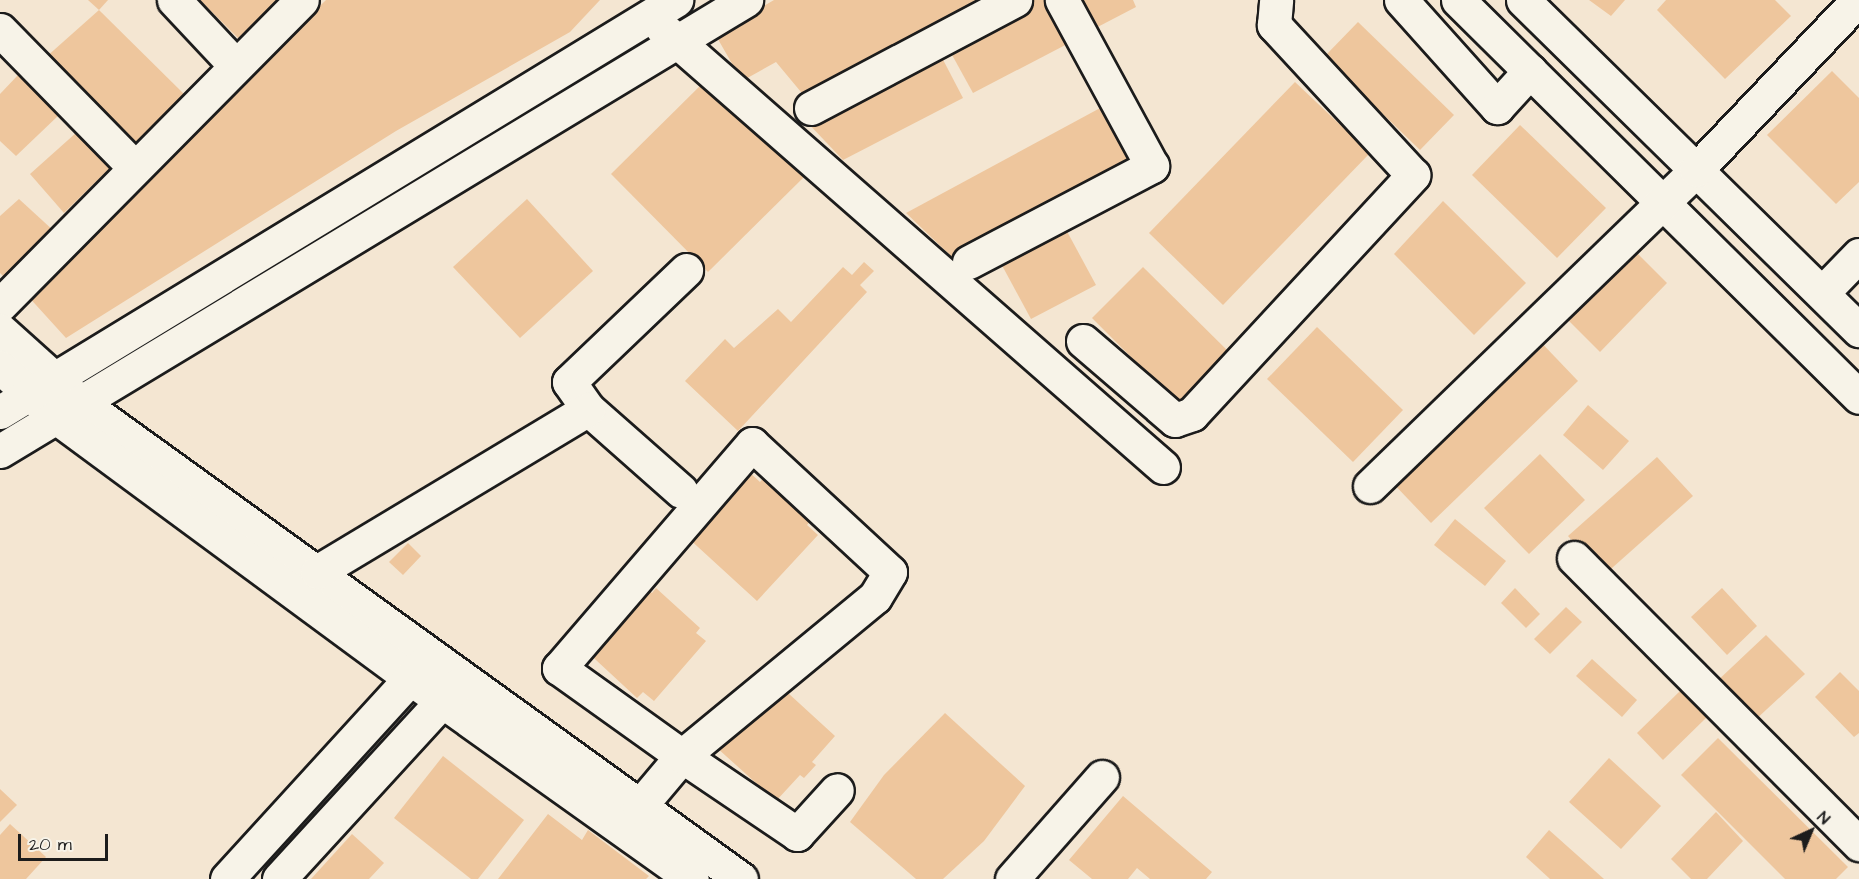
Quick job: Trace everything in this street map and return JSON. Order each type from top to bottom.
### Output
[{"type":"street","points":[[174,0],[235,65]]},
{"type":"street","points":[[0,305],[133,166],[302,0]]},
{"type":"street","points":[[0,451],[746,0]]},
{"type":"street","points":[[811,108],[1015,0]]},
{"type":"street","points":[[969,262],[1152,166],[1062,0]]},
{"type":"street","points":[[1083,341],[1175,420],[1192,414],[1413,175],[1274,24],[1276,0]]},
{"type":"street","points":[[1401,0],[1497,107],[1530,71]]},
{"type":"street","points":[[1458,0],[1859,397]]},
{"type":"street","points":[[1523,0],[1859,330]]},
{"type":"street","points":[[1370,486],[1663,203],[1858,0]]},
{"type":"street","points":[[0,412],[663,8],[675,42],[1163,467]]},
{"type":"street","points":[[0,30],[133,166]]},
{"type":"street","points":[[1822,293],[1859,255]]},
{"type":"street","points":[[681,491],[588,409],[569,382],[687,270]]},
{"type":"street","points":[[0,330],[42,387],[410,678],[453,690],[639,807],[741,879]]},
{"type":"street","points":[[0,367],[42,387]]},
{"type":"street","points":[[68,409],[317,572],[432,655],[453,690],[692,879]]},
{"type":"street","points":[[317,572],[588,409]]},
{"type":"street","points":[[639,807],[682,756],[875,597],[890,572],[752,444],[559,668],[682,756],[797,834],[837,790]]},
{"type":"street","points":[[1574,558],[1859,844]]},
{"type":"street","points":[[227,879],[432,655]]},
{"type":"street","points":[[279,879],[453,690]]},
{"type":"street","points":[[1012,879],[1102,777]]},
{"type":"building","points":[[88,0],[108,0],[99,10]]},
{"type":"building","points":[[200,0],[281,0],[241,41]]},
{"type":"building","points":[[326,0],[600,0],[570,32],[396,131],[66,338],[26,294]]},
{"type":"building","points":[[774,0],[985,0],[806,98],[776,62],[742,81],[715,34]]},
{"type":"building","points":[[1030,0],[1052,0],[1073,41],[973,93],[946,44]]},
{"type":"building","points":[[1071,0],[1133,0],[1136,7],[1088,32]]},
{"type":"building","points":[[1589,0],[1625,0],[1611,16]]},
{"type":"building","points":[[1666,0],[1775,0],[1791,16],[1725,79],[1657,10]]},
{"type":"building","points":[[99,10],[186,96],[134,147],[45,58]]},
{"type":"building","points":[[1358,22],[1454,115],[1420,150],[1324,57]]},
{"type":"building","points":[[939,52],[963,98],[843,160],[805,120]]},
{"type":"building","points":[[1832,71],[1859,98],[1859,182],[1836,204],[1767,135]]},
{"type":"building","points":[[19,74],[60,114],[16,156],[0,141],[0,94]]},
{"type":"building","points":[[707,79],[804,177],[708,272],[611,174]]},
{"type":"building","points":[[1295,82],[1370,153],[1223,305],[1149,233]]},
{"type":"building","points":[[1102,107],[1132,160],[952,257],[906,213]]},
{"type":"building","points":[[1520,125],[1606,208],[1557,258],[1472,175]]},
{"type":"building","points":[[77,132],[113,165],[64,213],[30,174]]},
{"type":"building","points":[[19,199],[55,232],[7,280],[0,273],[0,216]]},
{"type":"building","points":[[527,199],[593,271],[520,338],[453,267]]},
{"type":"building","points":[[1443,201],[1526,283],[1474,335],[1394,254]]},
{"type":"building","points":[[1063,224],[1096,285],[1031,319],[998,258]]},
{"type":"building","points":[[1630,246],[1667,283],[1600,352],[1563,315]]},
{"type":"building","points":[[864,262],[874,271],[860,285],[867,292],[738,431],[685,381],[725,339],[734,348],[778,309],[791,322],[843,267],[852,275]]},
{"type":"building","points":[[1143,267],[1233,356],[1182,408],[1092,318]]},
{"type":"building","points":[[1317,327],[1403,410],[1353,462],[1267,379]]},
{"type":"building","points":[[1534,335],[1578,381],[1431,523],[1387,477]]},
{"type":"building","points":[[1588,405],[1629,441],[1603,470],[1563,435]]},
{"type":"building","points":[[1540,454],[1585,500],[1529,554],[1484,508]]},
{"type":"building","points":[[1657,457],[1693,496],[1603,576],[1568,536]]},
{"type":"building","points":[[747,470],[760,482],[765,476],[812,519],[807,525],[818,535],[757,601],[686,536]]},
{"type":"building","points":[[1455,519],[1506,561],[1485,586],[1434,545]]},
{"type":"building","points":[[408,543],[421,556],[403,575],[389,562]]},
{"type":"building","points":[[640,583],[652,593],[656,588],[700,628],[696,633],[706,641],[654,701],[643,692],[637,698],[583,648]]},
{"type":"building","points":[[1515,588],[1540,614],[1526,628],[1501,603]]},
{"type":"building","points":[[1722,588],[1757,626],[1727,655],[1691,617]]},
{"type":"building","points":[[1566,607],[1582,622],[1550,654],[1534,639]]},
{"type":"building","points":[[1766,635],[1805,674],[1753,722],[1714,684]]},
{"type":"building","points":[[1592,659],[1637,700],[1622,717],[1576,676]]},
{"type":"building","points":[[1840,672],[1859,691],[1859,733],[1854,737],[1815,697]]},
{"type":"building","points":[[776,682],[835,736],[812,762],[816,765],[804,778],[800,775],[776,801],[716,747]]},
{"type":"building","points":[[1680,691],[1707,717],[1663,760],[1637,733]]},
{"type":"building","points":[[945,713],[1025,786],[984,841],[943,879],[916,879],[850,822],[884,775]]},
{"type":"building","points":[[1718,738],[1848,867],[1836,879],[1785,879],[1681,775]]},
{"type":"building","points":[[443,756],[524,820],[478,879],[471,879],[394,818]]},
{"type":"building","points":[[1609,758],[1661,806],[1621,849],[1569,802]]},
{"type":"building","points":[[0,789],[17,805],[0,822]]},
{"type":"building","points":[[1123,796],[1212,872],[1206,879],[1150,879],[1137,868],[1128,879],[1092,879],[1069,860]]},
{"type":"building","points":[[1716,812],[1743,841],[1707,879],[1691,879],[1671,859]]},
{"type":"building","points":[[548,814],[582,840],[588,830],[649,876],[646,879],[498,879]]},
{"type":"building","points":[[10,824],[46,857],[26,879],[0,879],[0,835]]},
{"type":"building","points":[[1549,830],[1604,879],[1550,879],[1526,857]]},
{"type":"building","points":[[352,834],[384,863],[369,879],[311,879]]}]
